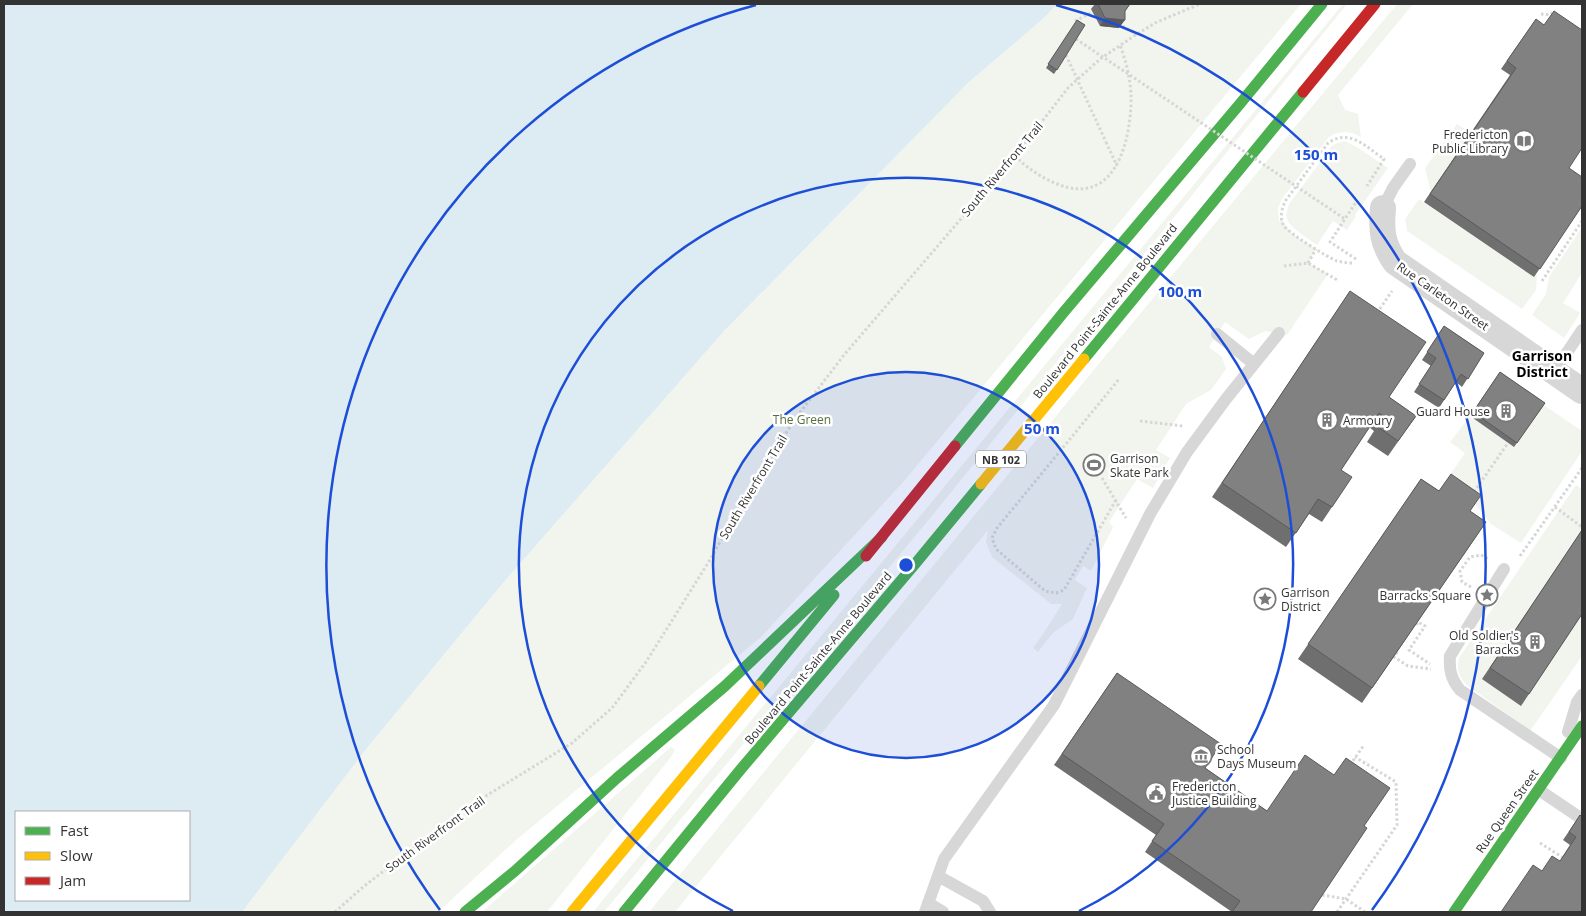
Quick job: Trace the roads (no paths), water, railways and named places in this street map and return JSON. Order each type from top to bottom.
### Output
[{"type":"main road","points":[[572,912],[882,537],[1063,313],[1322,4]]},
{"type":"main road","name":"Boulevard Point-Sainte-Anne Boulevard","points":[[624,912],[746,762],[915,564],[1375,4]]},
{"type":"main road","points":[[465,912],[515,871],[617,778],[724,686],[882,537]]},
{"type":"main road","name":"Rue Queen Street","points":[[1454,912],[1582,726]]},
{"type":"street","name":"Rue Carleton Street","points":[[1383,208],[1383,237],[1386,249],[1394,262],[1582,391]]},
{"type":"lane","name":"Rue Carleton Street","points":[[1383,208],[1393,188],[1410,164]]},
{"type":"lane","points":[[1554,372],[1582,330]]},
{"type":"lane","points":[[943,912],[926,908],[944,858],[1054,706],[1150,514],[1188,452],[1226,399],[1279,332]]},
{"type":"lane","points":[[1217,334],[1254,364]]},
{"type":"lane","points":[[1504,568],[1450,656],[1449,670],[1453,682],[1460,690],[1560,758],[1577,702],[1582,695]]},
{"type":"lane","points":[[1539,790],[1582,819]]},
{"type":"lane","points":[[938,876],[983,901],[990,912]]},
{"type":"place","name":"Fredericton Public Library","points":[[1524,141]]},
{"type":"place","name":"Guard House","points":[[1506,411]]},
{"type":"place","name":"Armoury","points":[[1327,420]]},
{"type":"place","name":"Garrison Skate Park","points":[[1094,465]]},
{"type":"place","name":"Barracks Square","points":[[1487,595]]},
{"type":"place","name":"Garrison District","points":[[1265,599]]},
{"type":"place","name":"Old Soldier's Baracks","points":[[1535,642]]},
{"type":"place","name":"School Days Museum","points":[[1201,756]]},
{"type":"place","name":"Fredericton Justice Building","points":[[1156,793]]},
{"type":"district","name":"Garrison District","points":[[1542,364]]},
{"type":"park label","name":"The Green","points":[[802,419]]}]
